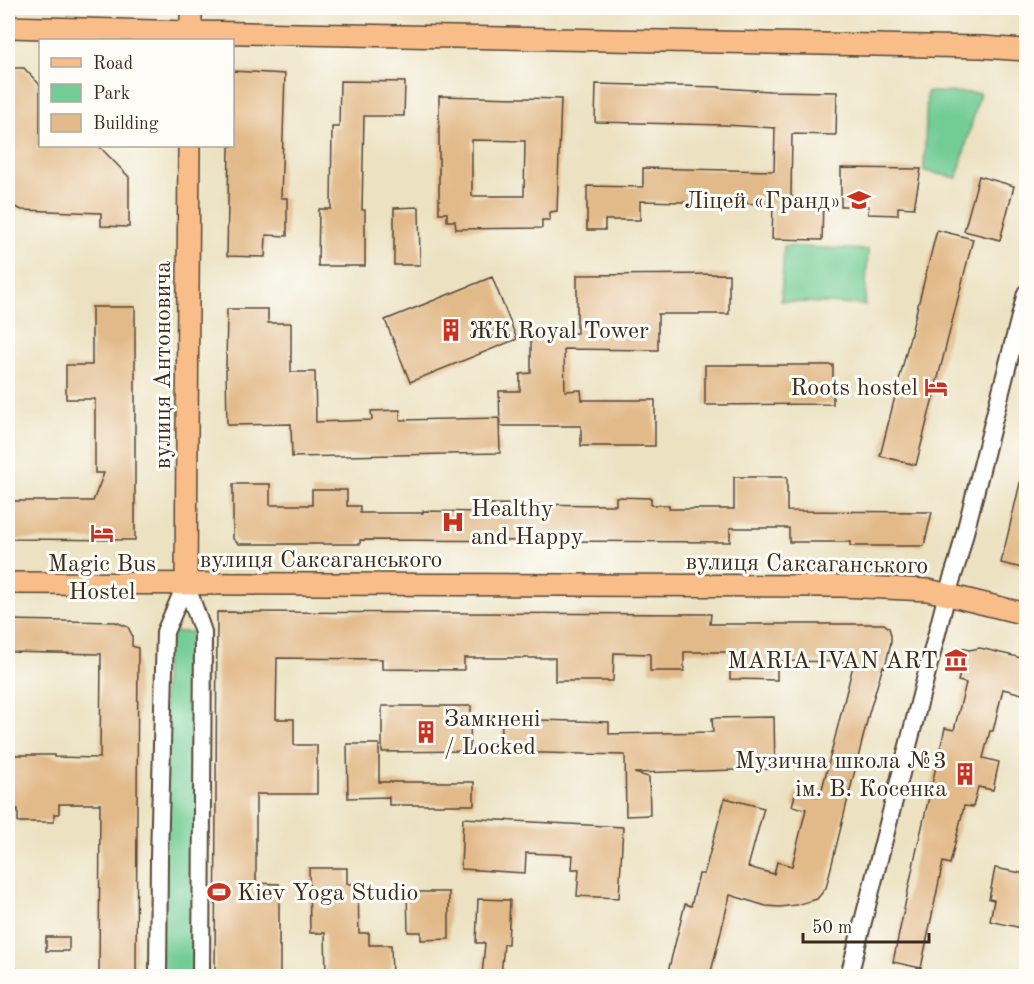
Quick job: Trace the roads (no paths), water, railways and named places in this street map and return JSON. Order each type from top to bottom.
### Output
[{"type":"main road","points":[[191,8],[191,36]]},
{"type":"main road","points":[[8,27],[191,36],[971,46],[1026,50]]},
{"type":"main road","name":"вулиця Антоновича","points":[[186,584],[189,147]]},
{"type":"main road","name":"вулиця Саксаганського","points":[[8,583],[841,586],[928,590],[1026,614]]},
{"type":"street","points":[[849,976],[1026,292]]},
{"type":"street","name":"вулиця Антоновича","points":[[158,976],[165,632],[186,584]]},
{"type":"street","name":"вулиця Антоновича","points":[[186,584],[203,632],[201,976]]},
{"type":"place","name":"Ліцей «Гранд»","points":[[859,200]]},
{"type":"place","name":"ЖК Royal Tower","points":[[451,330]]},
{"type":"place","name":"Roots hostel","points":[[936,387]]},
{"type":"place","name":"Healthy and Happy","points":[[453,522]]},
{"type":"place","name":"Magic Bus Hostel","points":[[102,533]]},
{"type":"place","name":"MARIA IVAN ART","points":[[956,660]]},
{"type":"place","name":"Замкнені / Locked","points":[[426,732]]},
{"type":"place","name":"Музична школа №3 ім. В. Косенка","points":[[965,774]]},
{"type":"place","name":"Kiev Yoga Studio","points":[[219,892]]}]
